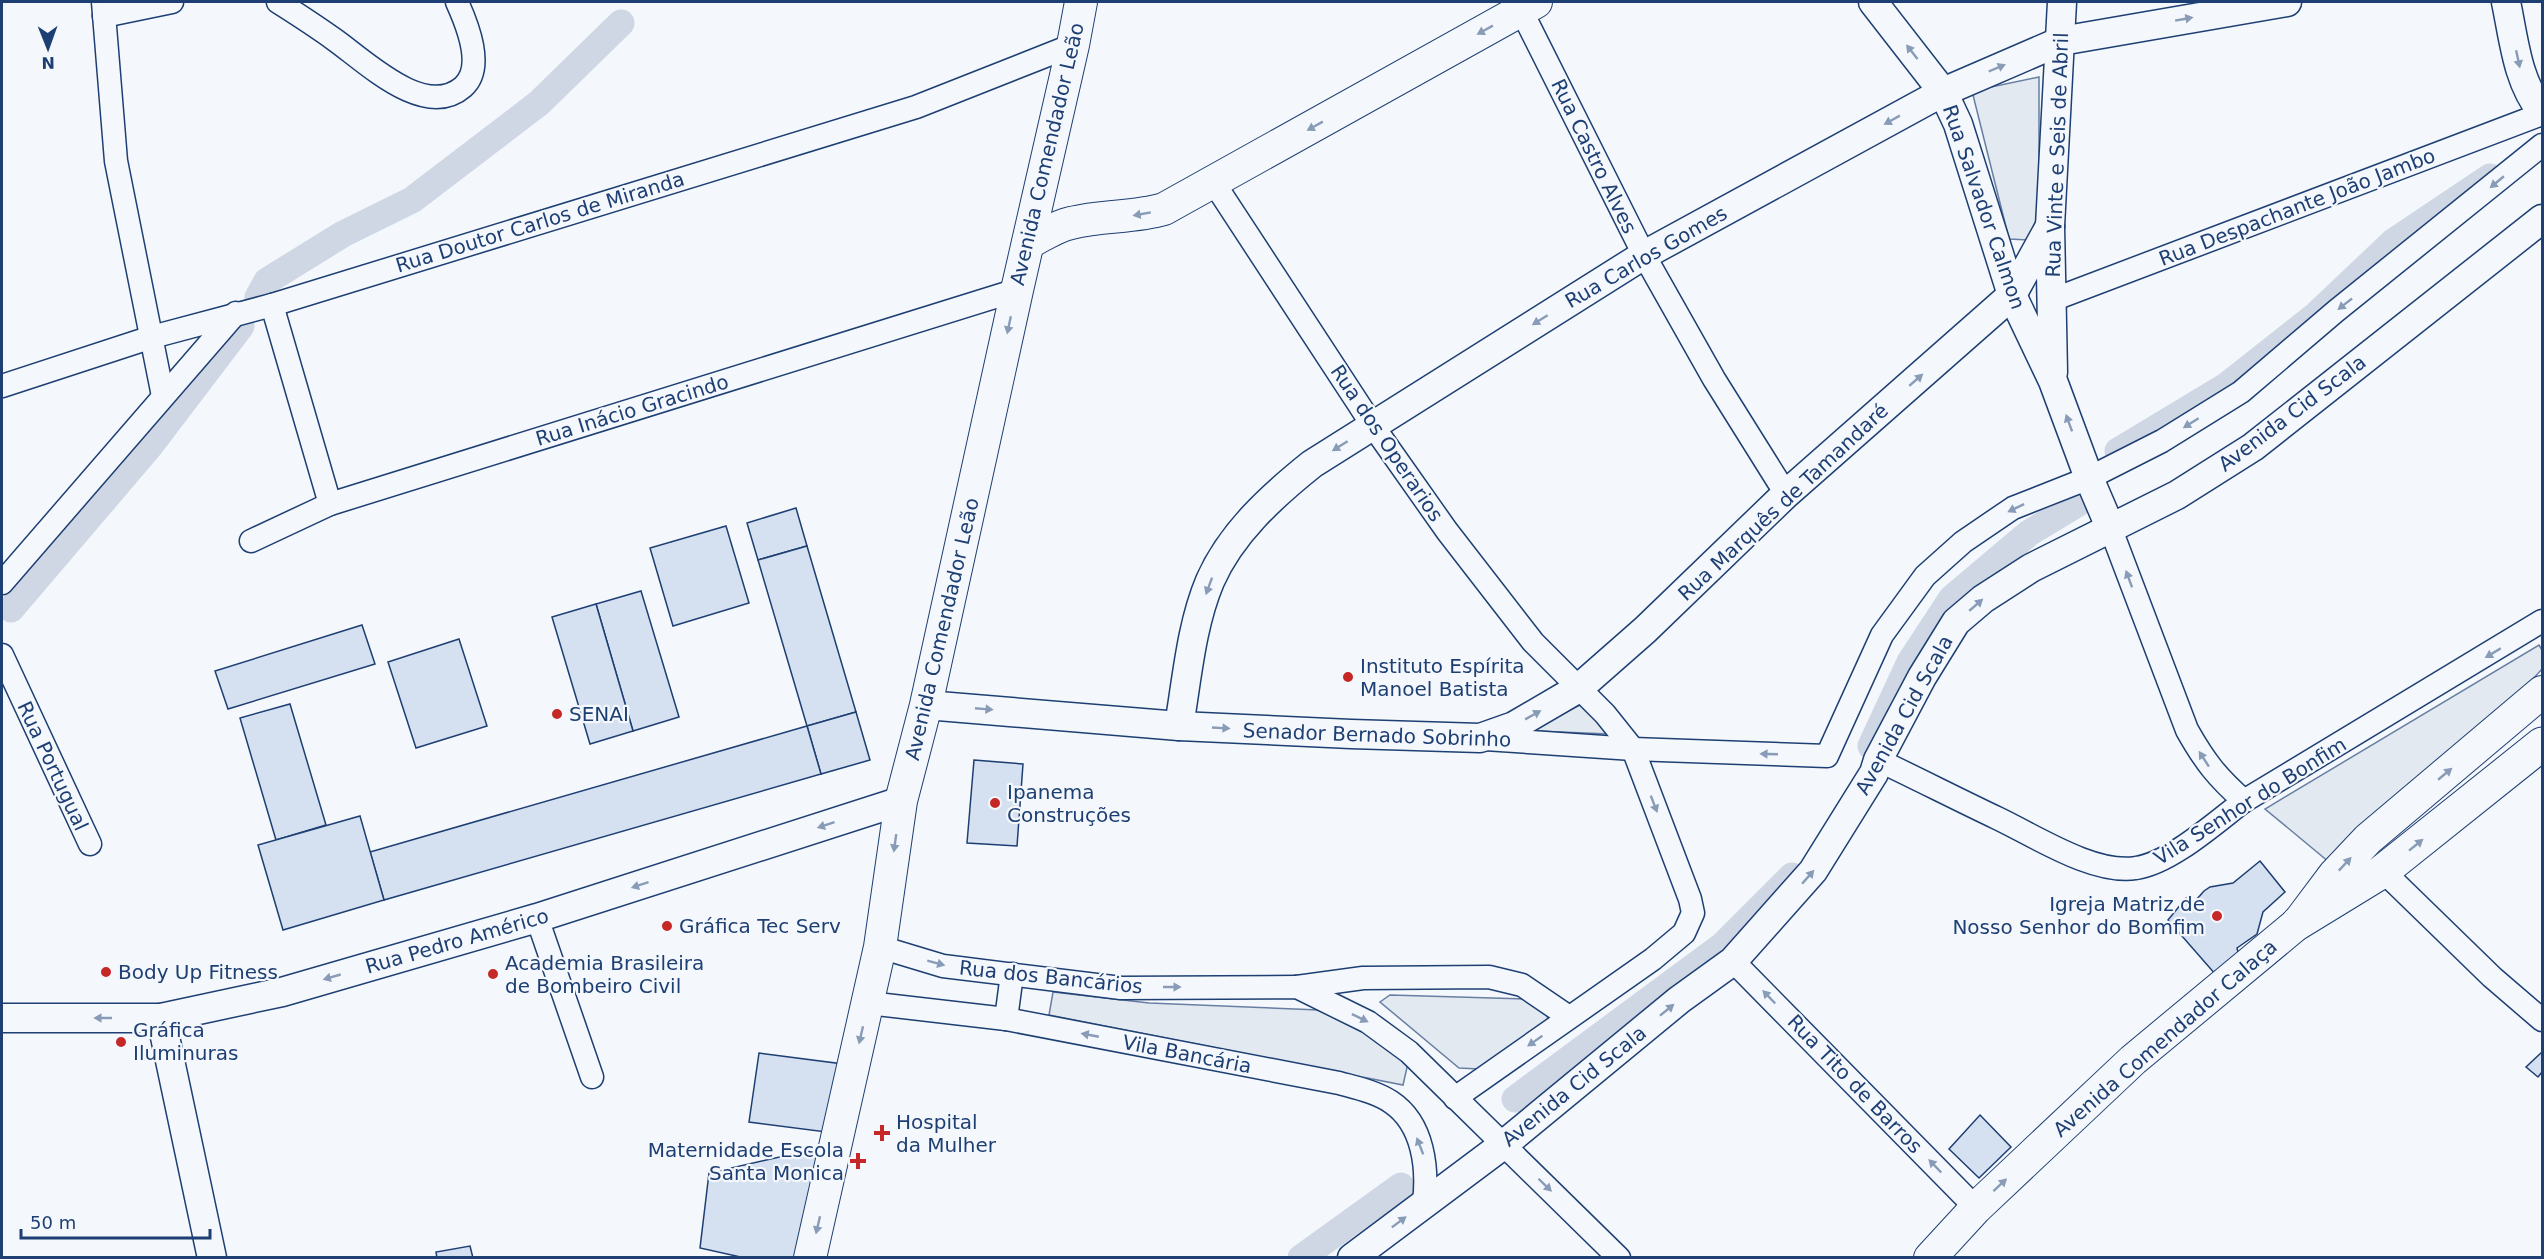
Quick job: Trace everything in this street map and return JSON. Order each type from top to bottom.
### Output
[{"type":"highway","points":[[2298,923],[2383,871],[2542,744]]},
{"type":"main road","name":"Avenida Comendador Leão","points":[[810,1257],[880,947],[901,801],[926,705],[1017,290],[1074,45],[1081,2]]},
{"type":"main road","points":[[1028,243],[1068,224],[1089,219],[1141,216],[1164,209],[1214,183],[1525,4]]},
{"type":"main road","name":"Avenida Comendador Calaça","points":[[1930,1257],[1976,1208],[2133,1060],[2298,923],[2334,876],[2368,839],[2542,692]]},
{"type":"street","points":[[164,396],[116,161],[103,9],[172,2]]},
{"type":"street","points":[[278,2],[399,87],[423,96],[441,97],[456,93],[469,82],[474,68],[471,48],[457,2]]},
{"type":"street","name":"Rua Salvador Calmon","points":[[1873,2],[1943,92],[1958,124],[2012,295],[2053,381],[2110,527]]},
{"type":"street","name":"Rua Vinte e Seis de Abril","points":[[2053,381],[2050,226],[2062,2]]},
{"type":"street","name":"Rua Carlos Gomes","points":[[1179,726],[1197,623],[1210,582],[1226,554],[1251,520],[1278,491],[1312,464],[1644,255],[1943,92],[2061,41],[2287,2]]},
{"type":"street","points":[[2506,2],[2522,77],[2530,97],[2542,113]]},
{"type":"street","name":"Rua Castro Alves","points":[[1525,4],[1644,255],[1714,379],[1786,494]]},
{"type":"street","name":"Rua Doutor Carlos de Miranda","points":[[2,386],[153,337],[272,304],[916,107],[1074,45]]},
{"type":"street","name":"Rua Despachante João Jambo","points":[[2052,300],[2542,113]]},
{"type":"street","points":[[2089,477],[2162,441],[2241,392],[2336,311],[2542,145]]},
{"type":"street","name":"Rua dos Operarios","points":[[1214,183],[1372,426],[1447,531],[1533,642],[1579,688]]},
{"type":"street","name":"Avenida Cid Scala","points":[[1352,1257],[1503,1145],[1679,1000],[1733,961],[1813,871],[1874,773],[1878,760],[1922,677],[1956,622],[1983,598],[2031,568],[2177,495],[2253,447],[2542,219]]},
{"type":"street","name":"Rua Marquês de Tamandaré","points":[[1480,738],[1514,726],[1579,688],[1645,630],[1786,494],[2012,295],[2050,226]]},
{"type":"street","name":"Rua Inácio Gracindo","points":[[251,541],[330,504],[1017,290]]},
{"type":"street","points":[[272,304],[330,504]]},
{"type":"street","points":[[2,583],[236,313]]},
{"type":"street","name":"Senador Bernado Sobrinho","points":[[926,705],[1179,726],[1480,738],[1633,749],[1827,756],[1882,635],[1925,576],[1963,542],[2013,508],[2089,477]]},
{"type":"street","points":[[2110,527],[2187,730],[2203,759],[2217,777],[2244,801]]},
{"type":"street","name":"Vila Senhor do Bonfim","points":[[1878,760],[2077,857],[2118,869],[2136,868],[2166,857],[2244,801],[2542,621]]},
{"type":"street","name":"Rua Portugual","points":[[2,656],[90,844]]},
{"type":"street","points":[[1455,1098],[1653,959],[1684,933],[1693,912],[1633,749],[1605,714],[1579,688]]},
{"type":"street","name":"Rua Pedro Américo","points":[[2,1018],[161,1018],[282,992],[537,918],[901,801]]},
{"type":"street","points":[[2383,871],[2492,977],[2542,1020]]},
{"type":"street","points":[[537,918],[592,1077]]},
{"type":"street","name":"Rua dos Bancários","points":[[880,947],[943,966],[1121,987],[1297,987],[1363,978],[1489,977],[1522,985],[1543,997],[1569,1017]]},
{"type":"street","name":"Rua Tito de Barros","points":[[1733,961],[1976,1208]]},
{"type":"street","points":[[1006,1019],[1012,974]]},
{"type":"street","name":"Rua dos Bancários","points":[[1297,987],[1368,1022],[1390,1037],[1619,1257]]},
{"type":"street","name":"Vila Bancária","points":[[868,1003],[1006,1019],[1339,1083],[1373,1092],[1394,1103],[1410,1123],[1419,1142],[1425,1158],[1427,1176],[1424,1203]]},
{"type":"street","points":[[161,1018],[212,1257]]},
{"type":"shaded area","points":[[2039,77],[2039,223],[2029,240],[2009,239],[1972,91]]},
{"type":"shaded area","points":[[2539,645],[2542,650],[2542,669],[2504,711],[2329,862],[2265,809]]},
{"type":"shaded area","points":[[1584,703],[1609,734],[1536,731],[1537,726]]},
{"type":"shaded area","points":[[1053,992],[1149,1003],[1319,1010],[1381,1033],[1408,1063],[1403,1085],[1049,1015]]},
{"type":"shaded area","points":[[1390,995],[1529,999],[1547,1011],[1548,1025],[1479,1069],[1459,1068],[1380,1002]]},
{"type":"building","points":[[796,508],[807,546],[758,560],[747,523]]},
{"type":"building","points":[[726,526],[749,603],[673,626],[650,548]]},
{"type":"building","points":[[807,546],[856,712],[807,726],[758,560]]},
{"type":"building","points":[[641,591],[679,717],[633,731],[596,604]]},
{"type":"building","points":[[596,604],[633,731],[590,744],[552,617]]},
{"type":"building","points":[[362,625],[375,664],[228,709],[215,671]]},
{"type":"building","points":[[459,639],[487,726],[416,748],[388,662]]},
{"type":"building","points":[[290,704],[326,825],[276,840],[240,718]]},
{"type":"building","points":[[856,712],[870,760],[821,774],[807,726]]},
{"type":"building","points":[[807,726],[821,774],[384,900],[370,852]]},
{"type":"building","name":"Ipanema Construções","points":[[974,760],[1023,764],[1017,846],[967,843]]},
{"type":"building","points":[[360,816],[384,900],[283,930],[258,845]]},
{"type":"building","name":"Igreja Matriz de Nosso Senhor do Bomfim","points":[[2260,861],[2285,892],[2263,912],[2257,934],[2237,948],[2239,956],[2216,975],[2168,920],[2186,898],[2193,909],[2197,899],[2204,891],[2210,887],[2233,883]]},
{"type":"building","points":[[2542,1052],[2542,1072],[2538,1077],[2526,1067]]},
{"type":"building","points":[[759,1053],[843,1064],[834,1133],[749,1122]]},
{"type":"building","points":[[1980,1115],[2011,1147],[1979,1178],[1949,1149]]},
{"type":"building","points":[[806,1151],[823,1154],[802,1258],[745,1258],[700,1248],[709,1173]]},
{"type":"building","points":[[470,1246],[473,1258],[437,1258],[436,1252]]},
{"type":"waterway","points":[[258,297],[267,281],[343,234],[412,200],[539,103],[621,23]]},
{"type":"waterway","points":[[2118,451],[2226,386],[2316,315],[2393,242],[2490,177]]},
{"type":"waterway","points":[[11,609],[149,447],[241,326]]},
{"type":"waterway","points":[[1871,746],[1910,662],[1952,598],[2029,533],[2082,501]]},
{"type":"waterway","points":[[1515,1099],[1723,945],[1792,876]]},
{"type":"waterway","points":[[1301,1258],[1401,1186]]},
{"type":"place","name":"Instituto Espírita Manoel Batista","points":[[1348,677]]},
{"type":"place","name":"SENAI","points":[[557,714]]},
{"type":"place","name":"Ipanema Construções","points":[[995,803]]},
{"type":"place","name":"Igreja Matriz de Nosso Senhor do Bomfim","points":[[2217,916]]},
{"type":"place","name":"Gráfica Tec Serv","points":[[667,926]]},
{"type":"place","name":"Body Up Fitness","points":[[106,972]]},
{"type":"place","name":"Academia Brasileira de Bombeiro Civil","points":[[493,974]]},
{"type":"place","name":"Gráfica Iluminuras","points":[[121,1042]]},
{"type":"place","name":"Hospital da Mulher","points":[[882,1133]]},
{"type":"place","name":"Maternidade Escola Santa Monica","points":[[858,1161]]}]
